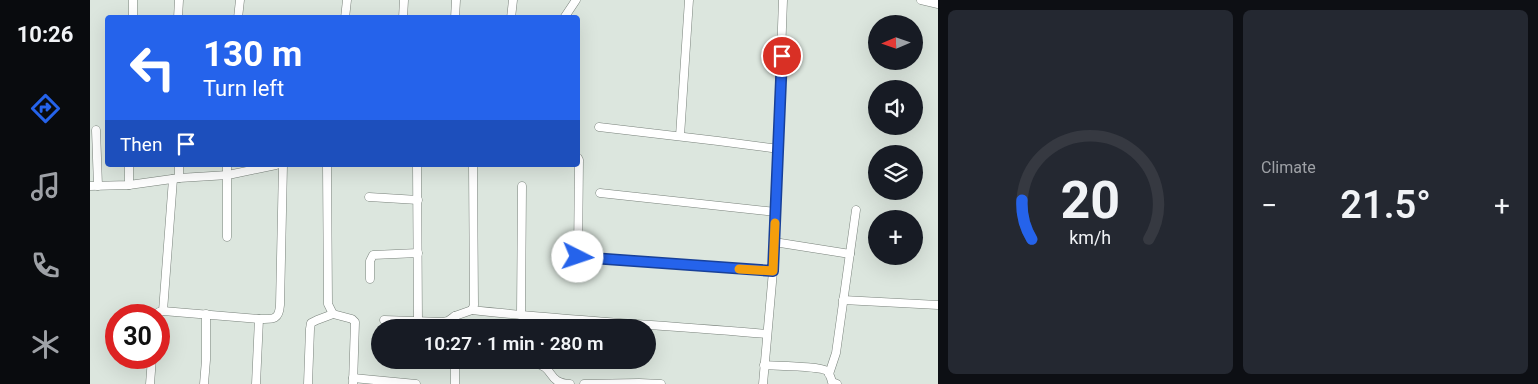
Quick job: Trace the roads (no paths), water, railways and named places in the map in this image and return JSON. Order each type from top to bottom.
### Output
[{"type":"street","points":[[133,0],[133,15]]},
{"type":"street","points":[[178,15],[179,0]]},
{"type":"street","points":[[238,15],[240,0]]},
{"type":"street","points":[[344,15],[347,0]]},
{"type":"street","points":[[403,15],[404,0]]},
{"type":"street","points":[[455,15],[456,0]]},
{"type":"street","points":[[511,15],[513,0]]},
{"type":"street","points":[[566,15],[576,0]]},
{"type":"street","points":[[680,136],[689,0]]},
{"type":"street","points":[[763,384],[773,271],[783,0]]},
{"type":"street","points":[[921,0],[938,4]]},
{"type":"street","points":[[600,127],[779,149]]},
{"type":"street","points":[[96,130],[94,186],[129,185],[228,175],[266,167]]},
{"type":"street","points":[[129,167],[129,185]]},
{"type":"street","points":[[164,304],[179,167]]},
{"type":"street","points":[[227,237],[228,167]]},
{"type":"street","points":[[170,311],[259,319],[276,317],[280,310],[283,167]]},
{"type":"street","points":[[326,167],[328,304],[332,314]]},
{"type":"street","points":[[417,167],[418,319]]},
{"type":"street","points":[[472,310],[474,305],[473,167]]},
{"type":"street","points":[[578,257],[579,167]]},
{"type":"street","points":[[521,315],[522,186]]},
{"type":"street","points":[[600,193],[776,212]]},
{"type":"street","points":[[369,197],[418,200]]},
{"type":"street","points":[[829,374],[836,353],[856,210]]},
{"type":"street","points":[[774,242],[850,254]]},
{"type":"street","points":[[370,279],[370,260],[373,255],[418,253]]},
{"type":"street","points":[[561,255],[773,271]]},
{"type":"street","points":[[843,300],[938,305]]},
{"type":"street","points":[[450,319],[472,310],[766,334]]},
{"type":"street","points":[[204,384],[206,314]]},
{"type":"street","points":[[308,384],[311,323],[332,314],[355,322],[353,381],[416,384]]},
{"type":"street","points":[[256,384],[259,319]]},
{"type":"street","points":[[764,365],[826,370],[832,382],[837,384]]},
{"type":"street","points":[[150,384],[151,369]]},
{"type":"street","points":[[455,369],[455,384]]},
{"type":"street","points":[[549,369],[555,380],[561,384],[570,384]]},
{"type":"street","points":[[584,384],[660,384]]}]
